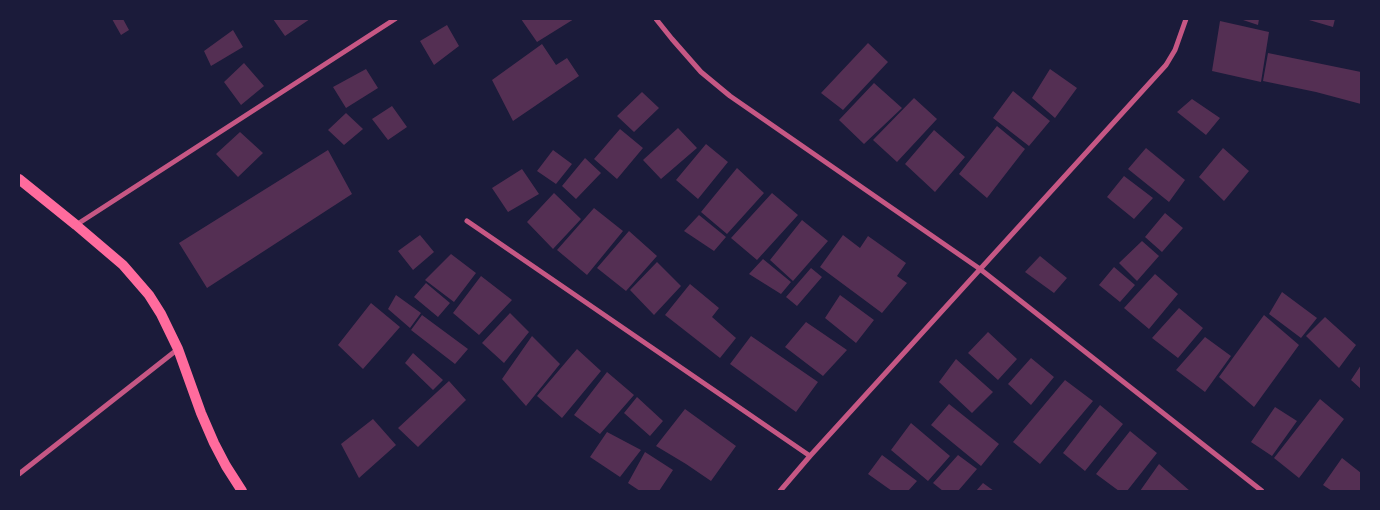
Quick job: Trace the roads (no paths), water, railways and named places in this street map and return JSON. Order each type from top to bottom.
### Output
[{"type":"main road","points":[[19,179],[123,265],[149,294],[178,349],[214,443],[242,491]]},
{"type":"street","points":[[76,225],[395,19]]},
{"type":"street","points":[[656,19],[701,72],[730,96],[980,269],[1262,491]]},
{"type":"street","points":[[780,491],[1166,65],[1175,50],[1186,19]]},
{"type":"street","points":[[466,221],[810,456]]},
{"type":"street","points":[[19,474],[178,349]]}]
